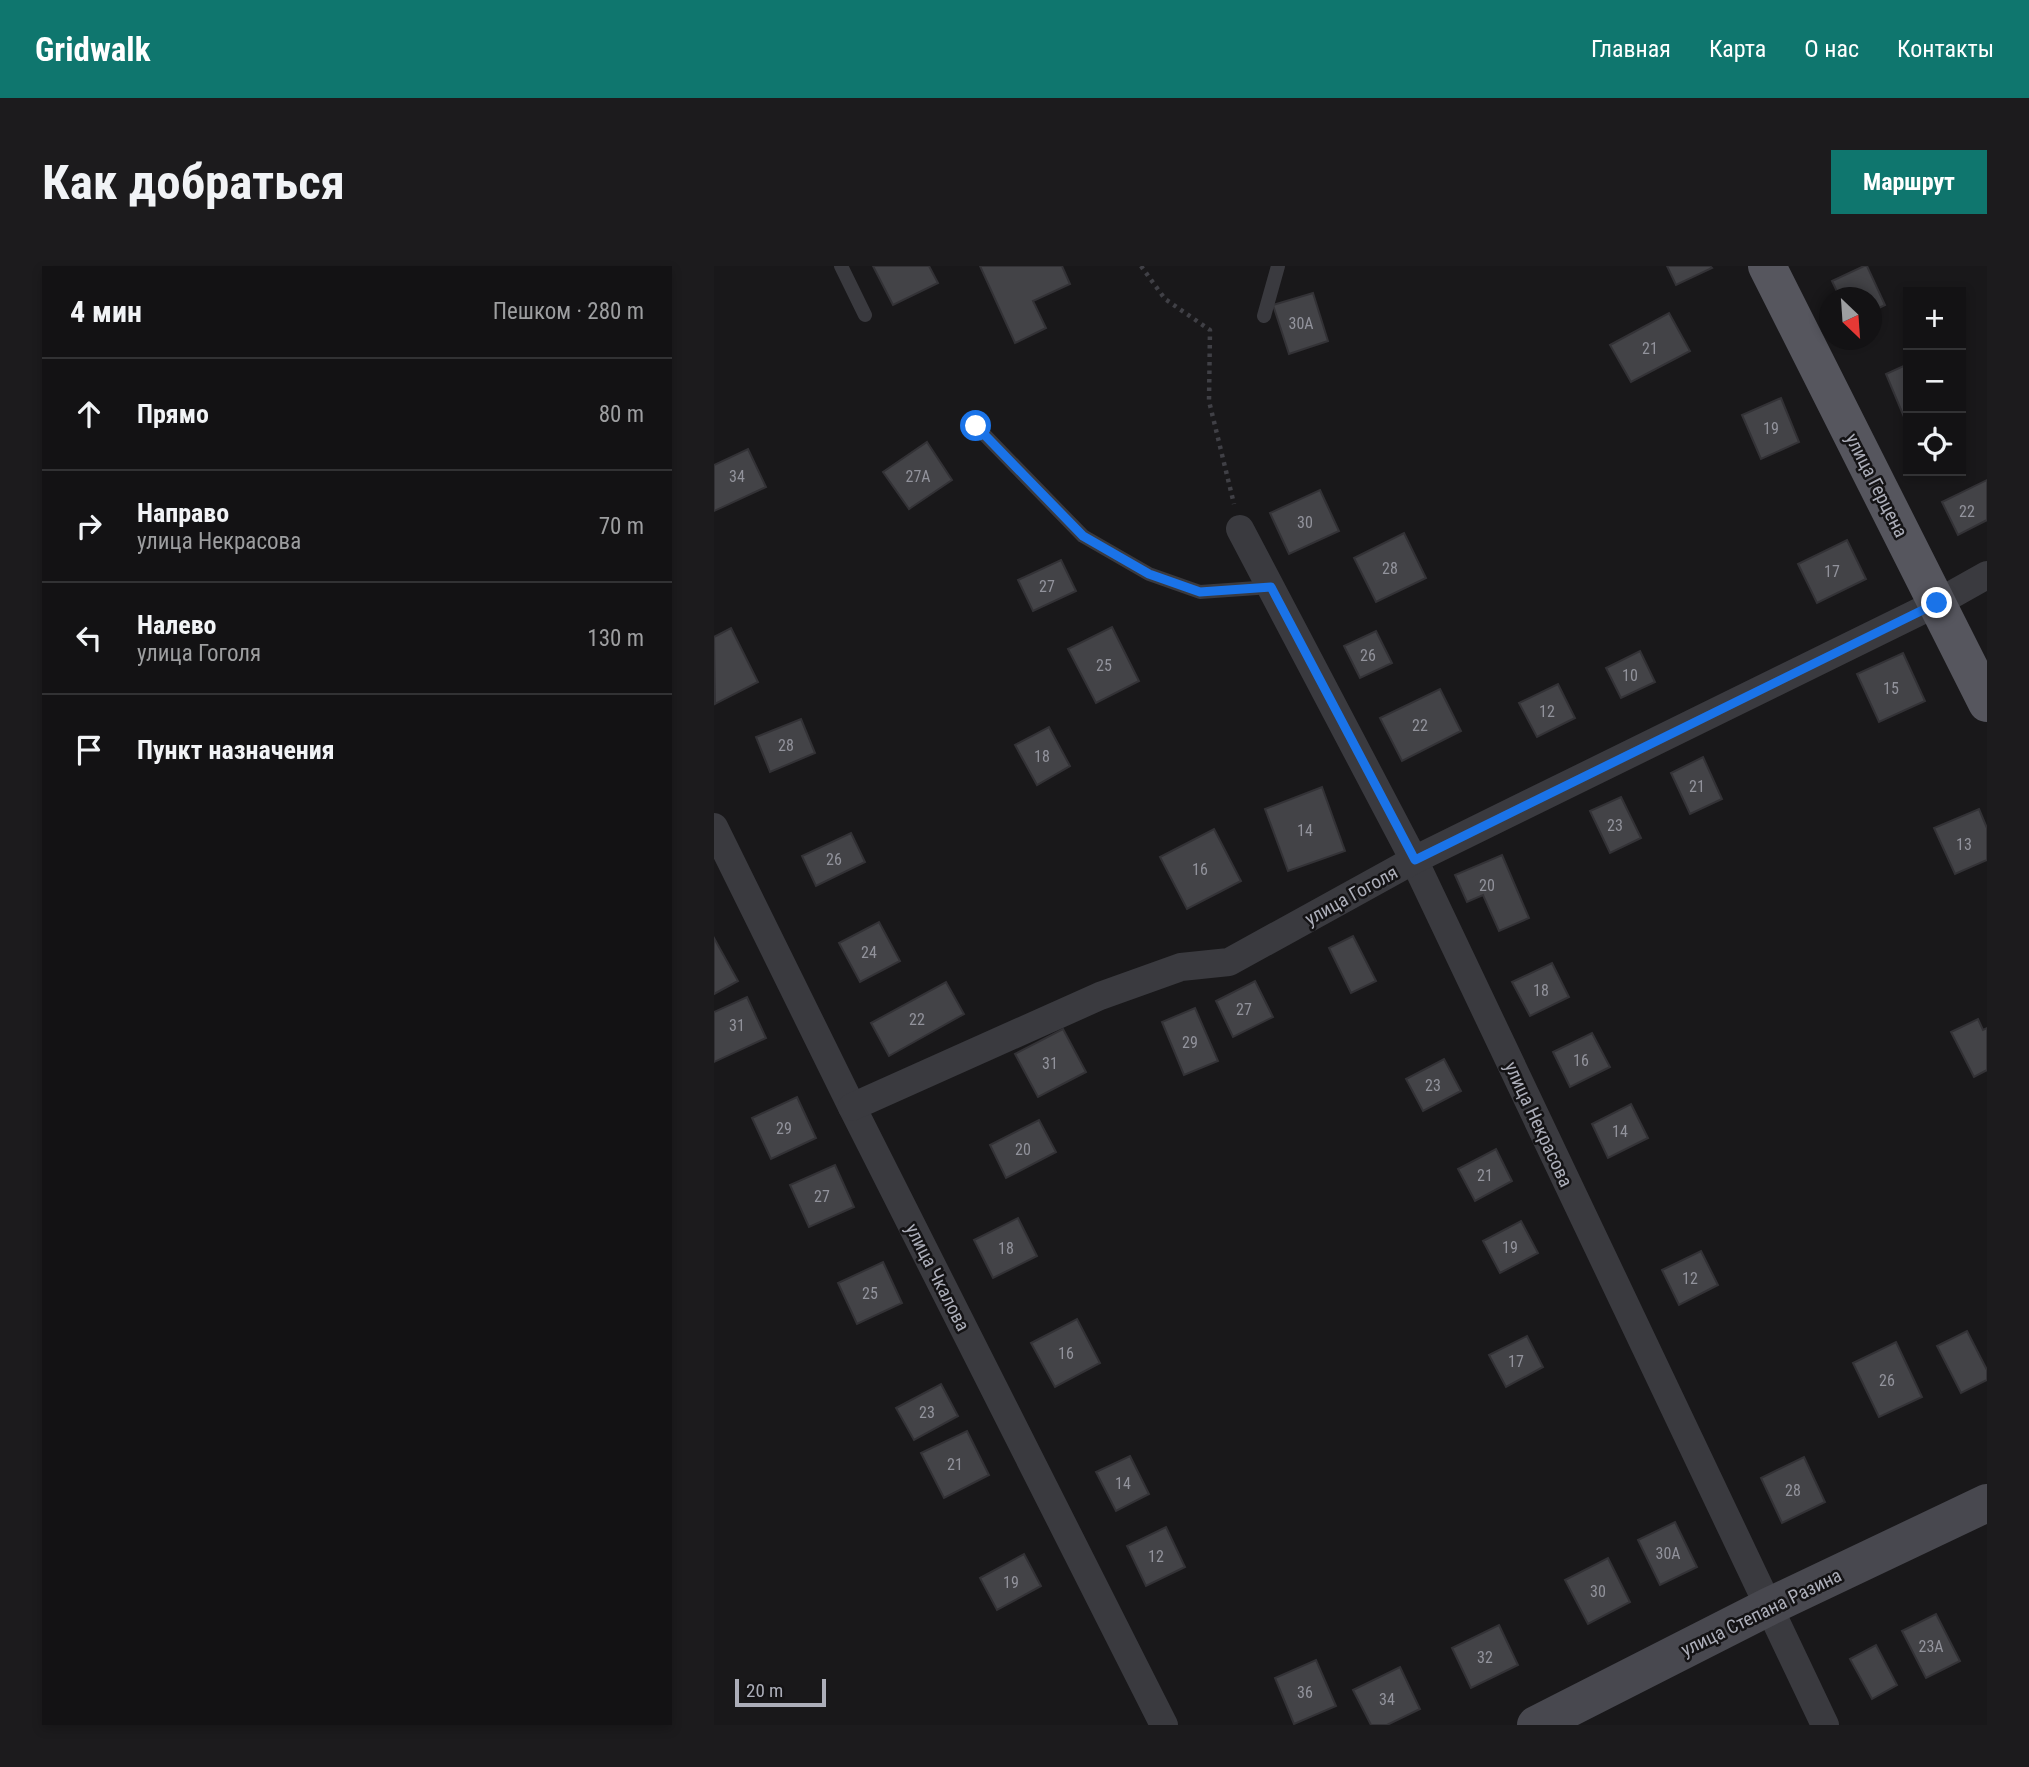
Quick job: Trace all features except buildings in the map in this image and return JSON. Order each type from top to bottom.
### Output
[{"type":"main road","name":"улица Герцена","points":[[1767,266],[1987,703]]},
{"type":"main road","name":"улица Степана Разина","points":[[1536,1725],[1768,1608],[1987,1503]]},
{"type":"street","name":"улица Некрасова","points":[[1240,529],[1415,860],[1825,1725]]},
{"type":"street","name":"улица Гоголя","points":[[852,1107],[1100,996],[1181,967],[1228,962],[1415,860],[1937,603],[1987,575]]},
{"type":"street","name":"улица Чкалова","points":[[714,827],[1164,1725]]},
{"type":"lane","points":[[841,266],[865,315]]},
{"type":"lane","points":[[1264,316],[1278,266]]},
{"type":"lane","points":[[976,426],[1083,536],[1149,574],[1200,592],[1271,587]]},
{"type":"path","points":[[1141,266],[1166,299],[1210,330],[1209,401],[1240,529]]},
{"type":"route","points":[[976,426],[1083,536],[1149,574],[1200,592],[1271,587],[1415,860],[1937,603]]}]
